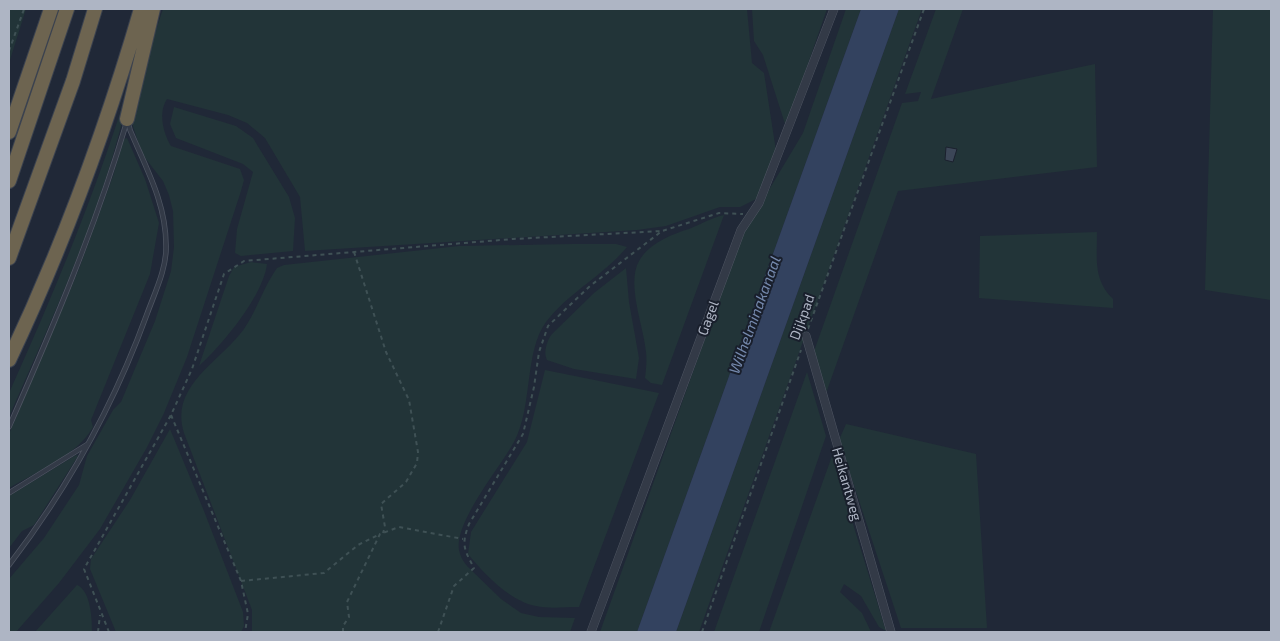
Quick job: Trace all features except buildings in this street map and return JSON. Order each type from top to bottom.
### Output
[{"type":"highway","points":[[9,132],[51,9]]},
{"type":"highway","points":[[9,181],[67,9]]},
{"type":"highway","points":[[9,258],[73,81],[95,9]]},
{"type":"highway","points":[[9,360],[65,229],[100,134],[141,9]]},
{"type":"highway","points":[[127,119],[153,9]]},
{"type":"street","name":"Gagel","points":[[591,632],[741,230],[759,203],[834,9]]},
{"type":"street","name":"Heikantweg","points":[[806,336],[891,632]]},
{"type":"lane","points":[[9,427],[84,249],[110,176],[127,119]]},
{"type":"lane","points":[[9,565],[49,510],[90,443],[109,406],[140,334],[163,270],[167,246],[159,196],[127,119]]},
{"type":"lane","points":[[9,493],[90,443]]},
{"type":"path","points":[[9,51],[24,9]]},
{"type":"path","name":"Dijkpad","points":[[702,632],[924,9]]},
{"type":"path","points":[[109,632],[84,569],[171,415],[192,369],[224,274],[244,260],[514,239],[662,231],[719,213],[751,214]]},
{"type":"path","points":[[438,632],[454,586],[474,568],[464,549],[463,539],[469,524],[523,434],[534,388],[539,352],[548,326],[590,286],[662,231]]},
{"type":"path","points":[[343,632],[343,626],[349,616],[347,602],[385,527],[381,504],[406,482],[417,464],[418,452],[409,400],[386,352],[354,252]]},
{"type":"path","points":[[171,415],[241,581],[248,614],[245,632]]},
{"type":"path","points":[[241,581],[324,573],[358,545],[381,533],[399,527],[463,539]]},
{"type":"path","points":[[98,632],[100,612]]},
{"type":"shaded area","points":[[9,9],[26,9],[9,63]]},
{"type":"shaded area","points":[[163,9],[747,9],[752,63],[764,73],[776,151],[758,198],[740,207],[720,207],[666,226],[637,230],[305,251],[300,197],[265,138],[247,123],[228,115],[167,99],[162,116],[166,135],[171,146],[240,169],[244,180],[241,191],[187,357],[164,413],[146,449],[100,529],[59,583],[16,632],[9,632],[9,579],[44,538],[79,485],[87,456],[113,410],[121,402],[155,321],[171,271],[174,247],[173,211],[169,195],[163,181],[142,154],[131,120],[138,83]]},
{"type":"shaded area","points":[[752,9],[827,9],[786,127],[763,55],[754,41]]},
{"type":"shaded area","points":[[846,9],[861,9],[637,632],[600,632],[742,235],[803,133]]},
{"type":"shaded area","points":[[899,9],[922,9],[699,632],[676,632]]},
{"type":"shaded area","points":[[936,9],[963,9],[931,99],[1095,64],[1097,167],[898,191],[825,396],[812,357],[902,103],[918,101],[921,92],[905,94]]},
{"type":"shaded area","points":[[1213,9],[1271,9],[1271,300],[1205,290]]},
{"type":"shaded area","points":[[127,91],[129,91],[119,133],[93,216],[78,257],[9,417],[9,393],[42,319],[72,244],[115,130]]},
{"type":"shaded area","points":[[174,107],[236,126],[253,138],[289,197],[295,218],[293,251],[241,256],[235,253],[237,229],[253,172],[243,164],[176,138],[170,124]]},
{"type":"shaded area","points":[[127,138],[145,179],[159,223],[150,274],[91,420],[93,427],[77,447],[67,455],[9,488],[9,434],[79,269],[113,176],[124,139]]},
{"type":"shaded area","points":[[724,215],[662,385],[651,383],[645,378],[646,352],[635,293],[635,270],[643,255],[661,240]]},
{"type":"shaded area","points":[[1097,232],[1099,276],[1102,284],[1113,299],[1113,308],[979,298],[980,236]]},
{"type":"shaded area","points":[[616,244],[627,247],[608,266],[565,302],[546,322],[539,334],[534,348],[520,428],[514,442],[479,495],[459,538],[459,550],[467,566],[501,599],[521,613],[539,617],[575,618],[570,632],[252,632],[252,610],[184,433],[181,416],[190,388],[244,329],[277,268],[284,265],[459,246]]},
{"type":"shaded area","points":[[251,262],[267,264],[258,290],[250,305],[230,332],[199,366],[229,276],[234,267]]},
{"type":"shaded area","points":[[626,268],[629,302],[639,358],[636,379],[574,369],[547,360],[545,354],[546,347],[552,334],[594,293]]},
{"type":"shaded area","points":[[545,370],[659,393],[579,607],[541,607],[517,599],[498,586],[468,554],[471,532],[527,442]]},
{"type":"shaded area","points":[[807,372],[826,436],[759,632],[714,632]]},
{"type":"shaded area","points":[[846,424],[976,454],[987,628],[901,628],[839,440]]},
{"type":"shaded area","points":[[170,429],[243,612],[244,626],[241,632],[116,632],[90,569],[91,559],[130,500]]},
{"type":"shaded area","points":[[76,455],[78,456],[34,525],[22,531],[9,548],[9,496]]},
{"type":"shaded area","points":[[832,456],[886,631],[879,627],[861,596],[844,584],[840,592],[862,613],[871,632],[769,632]]},
{"type":"shaded area","points":[[77,585],[82,588],[88,599],[92,632],[35,632]]},
{"type":"water","name":"Wilhelminakanaal","points":[[861,9],[899,9],[676,632],[637,632]]}]
